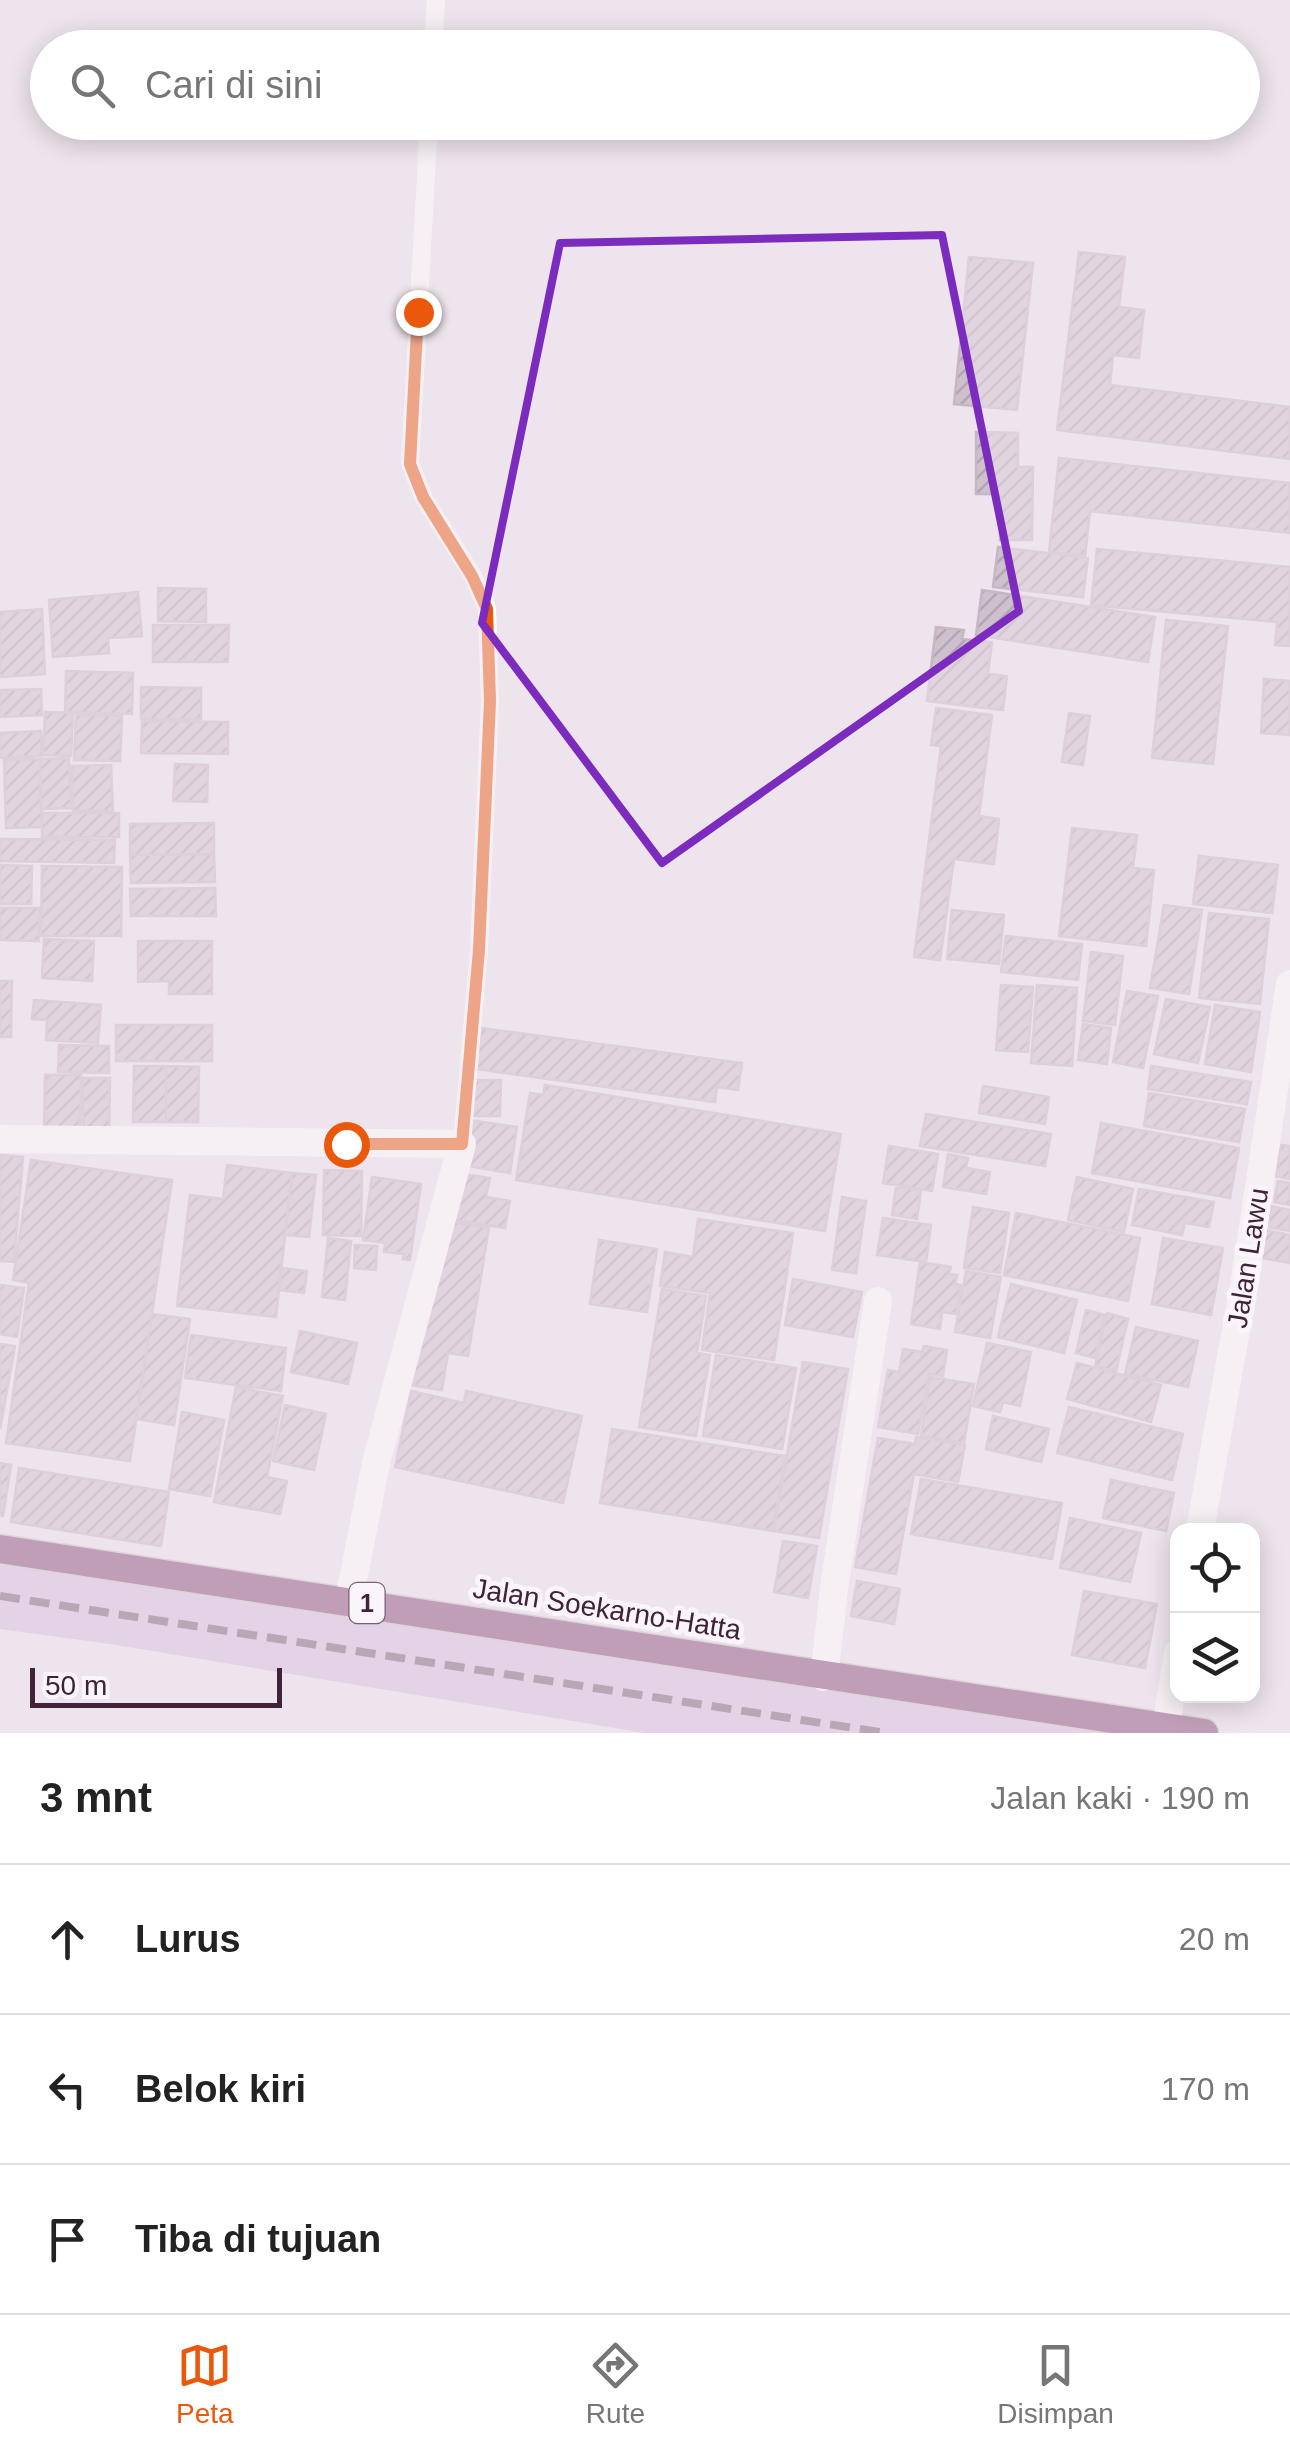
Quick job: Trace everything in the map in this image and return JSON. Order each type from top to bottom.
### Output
[{"type":"highway","name":"Jalan Soekarno-Hatta","points":[[0,1549],[1204,1733]]},
{"type":"street","name":"Jalan Lawu","points":[[1201,1523],[1246,1280],[1290,984]]},
{"type":"street","points":[[0,1140],[462,1144],[376,1464],[349,1600]]},
{"type":"street","points":[[824,1677],[834,1581],[878,1301]]},
{"type":"street","points":[[1166,1726],[1170,1702]]},
{"type":"lane","points":[[434,30],[436,0]]},
{"type":"lane","points":[[428,140],[410,464],[423,497],[472,576],[487,609],[490,701],[479,950],[462,1144]]},
{"type":"highlighted area","points":[[942,235],[1019,611],[662,863],[482,623],[560,243]]},
{"type":"shaded area","points":[[0,1556],[1159,1733],[645,1733],[0,1629]]},
{"type":"building","points":[[1079,252],[1125,257],[1119,307],[1144,310],[1139,358],[1113,355],[1110,385],[1290,407],[1290,459],[1057,430]]},
{"type":"building","points":[[969,257],[1033,263],[1017,410],[954,404]]},
{"type":"building","points":[[976,432],[1018,433],[1018,467],[1033,467],[1032,540],[1000,540],[1000,494],[976,494]]},
{"type":"building","points":[[1059,458],[1290,483],[1290,533],[1090,511],[1085,556],[1049,552]]},
{"type":"building","points":[[998,547],[1088,558],[1083,597],[993,587]]},
{"type":"building","points":[[1097,549],[1290,567],[1290,646],[1275,645],[1277,622],[1091,605]]},
{"type":"building","points":[[158,588],[206,589],[206,622],[158,621]]},
{"type":"building","points":[[982,590],[1155,617],[1148,662],[976,635]]},
{"type":"building","points":[[138,592],[142,636],[108,638],[109,653],[53,657],[49,600]]},
{"type":"building","points":[[42,609],[45,674],[0,677],[0,612]]},
{"type":"building","points":[[1166,620],[1228,626],[1213,764],[1152,758]]},
{"type":"building","points":[[153,625],[229,625],[228,662],[153,662]]},
{"type":"building","points":[[936,627],[964,630],[962,639],[992,642],[988,674],[1007,676],[1003,710],[927,701]]},
{"type":"building","points":[[66,671],[133,673],[132,714],[65,712]]},
{"type":"building","points":[[1264,679],[1290,681],[1290,735],[1261,733]]},
{"type":"building","points":[[141,687],[201,688],[201,719],[141,719]]},
{"type":"building","points":[[41,689],[42,715],[0,717],[0,690]]},
{"type":"building","points":[[936,708],[992,715],[979,816],[999,819],[994,864],[954,859],[940,960],[914,957],[941,746],[931,745]]},
{"type":"building","points":[[45,712],[73,713],[71,756],[43,755]]},
{"type":"building","points":[[1069,713],[1090,716],[1083,765],[1062,762]]},
{"type":"building","points":[[76,715],[122,716],[120,761],[74,760]]},
{"type":"building","points":[[142,721],[228,722],[228,754],[141,753]]},
{"type":"building","points":[[41,731],[42,756],[0,758],[0,733]]},
{"type":"building","points":[[69,758],[71,808],[41,809],[40,759]]},
{"type":"building","points":[[40,759],[42,827],[6,828],[4,760]]},
{"type":"building","points":[[175,764],[208,765],[207,802],[173,801]]},
{"type":"building","points":[[111,765],[113,811],[73,811],[72,766]]},
{"type":"building","points":[[42,813],[119,813],[119,837],[42,837]]},
{"type":"building","points":[[214,823],[214,854],[130,855],[130,824]]},
{"type":"building","points":[[1072,828],[1137,835],[1133,868],[1154,870],[1146,946],[1059,936]]},
{"type":"building","points":[[0,839],[115,840],[114,863],[0,861]]},
{"type":"building","points":[[214,854],[215,882],[131,883],[130,855]]},
{"type":"building","points":[[1199,856],[1278,865],[1272,913],[1193,904]]},
{"type":"building","points":[[0,865],[32,866],[31,904],[0,904]]},
{"type":"building","points":[[42,866],[122,867],[121,936],[41,936]]},
{"type":"building","points":[[215,888],[216,916],[131,916],[130,889]]},
{"type":"building","points":[[1164,905],[1202,910],[1189,994],[1150,988]]},
{"type":"building","points":[[0,908],[39,908],[39,941],[0,940]]},
{"type":"building","points":[[952,910],[1004,915],[999,964],[947,959]]},
{"type":"building","points":[[1209,913],[1269,919],[1260,1004],[1199,998]]},
{"type":"building","points":[[1006,936],[1082,944],[1078,980],[1001,972]]},
{"type":"building","points":[[44,939],[94,941],[92,981],[42,978]]},
{"type":"building","points":[[138,941],[212,941],[212,994],[169,994],[169,981],[138,982]]},
{"type":"building","points":[[1091,952],[1123,956],[1115,1025],[1083,1021]]},
{"type":"building","points":[[0,981],[12,981],[11,1037],[0,1037]]},
{"type":"building","points":[[1001,985],[1033,987],[1028,1052],[996,1050]]},
{"type":"building","points":[[1037,985],[1077,988],[1072,1066],[1031,1063]]},
{"type":"building","points":[[1127,991],[1158,996],[1143,1068],[1113,1062]]},
{"type":"building","points":[[1166,999],[1210,1007],[1198,1063],[1154,1054]]},
{"type":"building","points":[[34,1000],[101,1005],[98,1043],[46,1040],[47,1020],[32,1019]]},
{"type":"building","points":[[1215,1005],[1260,1012],[1251,1072],[1205,1064]]},
{"type":"building","points":[[1083,1024],[1111,1028],[1107,1064],[1078,1060]]},
{"type":"building","points":[[116,1025],[212,1025],[212,1061],[116,1061]]},
{"type":"building","points":[[481,1028],[742,1063],[738,1090],[717,1087],[715,1102],[475,1069]]},
{"type":"building","points":[[59,1045],[109,1046],[109,1073],[58,1072]]},
{"type":"building","points":[[134,1066],[166,1066],[166,1122],[133,1122]]},
{"type":"building","points":[[166,1066],[199,1067],[198,1122],[166,1122]]},
{"type":"building","points":[[1151,1066],[1251,1082],[1247,1104],[1148,1089]]},
{"type":"building","points":[[45,1075],[81,1075],[80,1132],[44,1132]]},
{"type":"building","points":[[83,1078],[110,1078],[109,1138],[83,1138]]},
{"type":"building","points":[[472,1080],[501,1080],[500,1116],[471,1116]]},
{"type":"building","points":[[545,1085],[841,1134],[825,1231],[516,1180],[530,1093],[543,1095]]},
{"type":"building","points":[[983,1086],[1049,1097],[1045,1124],[979,1113]]},
{"type":"building","points":[[1149,1093],[1245,1109],[1239,1142],[1144,1126]]},
{"type":"building","points":[[926,1114],[1051,1134],[1045,1166],[920,1146]]},
{"type":"building","points":[[469,1120],[517,1127],[510,1173],[461,1165]]},
{"type":"building","points":[[1101,1123],[1239,1148],[1230,1198],[1092,1173]]},
{"type":"building","points":[[1281,1145],[1290,1146],[1290,1179],[1275,1176]]},
{"type":"building","points":[[889,1146],[938,1154],[932,1191],[883,1183]]},
{"type":"building","points":[[948,1154],[968,1158],[966,1168],[990,1172],[986,1194],[943,1187]]},
{"type":"building","points":[[0,1155],[23,1157],[14,1262],[0,1261]]},
{"type":"building","points":[[31,1160],[172,1180],[130,1461],[6,1443],[29,1283],[13,1280]]},
{"type":"building","points":[[227,1165],[292,1173],[276,1317],[177,1306],[190,1195],[223,1199]]},
{"type":"building","points":[[324,1170],[362,1171],[361,1236],[323,1235]]},
{"type":"building","points":[[292,1173],[316,1175],[309,1237],[285,1235]]},
{"type":"building","points":[[457,1173],[490,1178],[486,1197],[510,1201],[505,1228],[449,1219]]},
{"type":"building","points":[[372,1177],[421,1184],[410,1260],[403,1259],[404,1254],[384,1252],[385,1243],[363,1240]]},
{"type":"building","points":[[1077,1177],[1133,1189],[1124,1232],[1068,1220]]},
{"type":"building","points":[[1278,1181],[1290,1183],[1290,1205],[1274,1202]]},
{"type":"building","points":[[896,1187],[921,1190],[917,1219],[892,1215]]},
{"type":"building","points":[[1139,1189],[1214,1202],[1209,1227],[1185,1223],[1182,1235],[1132,1225]]},
{"type":"building","points":[[842,1197],[866,1201],[856,1273],[832,1270]]},
{"type":"building","points":[[1271,1206],[1290,1210],[1290,1231],[1267,1227]]},
{"type":"building","points":[[973,1207],[1009,1213],[1000,1273],[964,1268]]},
{"type":"building","points":[[1016,1213],[1140,1238],[1128,1301],[1004,1275]]},
{"type":"building","points":[[883,1218],[931,1225],[926,1262],[877,1255]]},
{"type":"building","points":[[698,1219],[793,1233],[774,1360],[702,1350],[710,1293],[660,1286],[665,1252],[693,1257]]},
{"type":"building","points":[[448,1221],[489,1228],[468,1356],[448,1353],[442,1390],[410,1385]]},
{"type":"building","points":[[1262,1229],[1290,1235],[1290,1263],[1257,1257]]},
{"type":"building","points":[[328,1238],[351,1241],[345,1300],[322,1297]]},
{"type":"building","points":[[1163,1238],[1223,1248],[1211,1315],[1152,1304]]},
{"type":"building","points":[[599,1240],[657,1249],[647,1312],[590,1304]]},
{"type":"building","points":[[355,1245],[377,1246],[376,1270],[354,1268]]},
{"type":"building","points":[[920,1262],[951,1267],[949,1274],[957,1275],[955,1284],[961,1285],[956,1314],[942,1312],[940,1329],[911,1324]]},
{"type":"building","points":[[281,1268],[307,1271],[304,1293],[279,1290]]},
{"type":"building","points":[[966,1271],[1001,1277],[990,1338],[955,1332]]},
{"type":"building","points":[[793,1279],[862,1292],[853,1337],[785,1325]]},
{"type":"building","points":[[1011,1284],[1077,1300],[1064,1353],[998,1337]]},
{"type":"building","points":[[0,1285],[24,1288],[17,1337],[0,1334]]},
{"type":"building","points":[[662,1289],[706,1296],[697,1353],[710,1355],[696,1436],[639,1427]]},
{"type":"building","points":[[1086,1310],[1105,1315],[1095,1358],[1076,1353]]},
{"type":"building","points":[[1107,1313],[1128,1319],[1116,1371],[1095,1366]]},
{"type":"building","points":[[152,1314],[190,1319],[174,1425],[136,1419]]},
{"type":"building","points":[[1136,1327],[1198,1341],[1188,1387],[1125,1374]]},
{"type":"building","points":[[300,1331],[357,1343],[348,1384],[291,1372]]},
{"type":"building","points":[[191,1335],[286,1348],[281,1391],[185,1378]]},
{"type":"building","points":[[987,1343],[1031,1352],[1020,1406],[1003,1402],[1000,1412],[973,1406]]},
{"type":"building","points":[[0,1344],[15,1346],[0,1429]]},
{"type":"building","points":[[924,1346],[947,1350],[943,1376],[929,1374],[918,1434],[878,1427],[888,1370],[899,1372],[903,1349],[922,1352]]},
{"type":"building","points":[[716,1355],[796,1368],[782,1449],[703,1436]]},
{"type":"building","points":[[803,1362],[848,1369],[819,1538],[774,1531]]},
{"type":"building","points":[[1077,1363],[1161,1385],[1151,1422],[1067,1399]]},
{"type":"building","points":[[930,1377],[974,1384],[964,1443],[921,1436]]},
{"type":"building","points":[[236,1387],[283,1396],[267,1477],[287,1481],[280,1514],[214,1502]]},
{"type":"building","points":[[411,1391],[464,1403],[466,1391],[582,1416],[563,1503],[395,1467]]},
{"type":"building","points":[[285,1405],[326,1414],[314,1470],[273,1461]]},
{"type":"building","points":[[1069,1407],[1183,1434],[1172,1480],[1057,1453]]},
{"type":"building","points":[[182,1412],[224,1420],[210,1496],[169,1489]]},
{"type":"building","points":[[993,1416],[1049,1429],[1041,1462],[986,1449]]},
{"type":"building","points":[[612,1429],[785,1456],[773,1531],[600,1503]]},
{"type":"building","points":[[916,1437],[965,1445],[958,1482],[914,1474],[896,1574],[855,1567],[878,1438],[915,1444]]},
{"type":"building","points":[[0,1463],[11,1465],[3,1516],[0,1515]]},
{"type":"building","points":[[19,1468],[169,1492],[161,1546],[11,1522]]},
{"type":"building","points":[[921,1479],[1062,1503],[1052,1559],[911,1534]]},
{"type":"building","points":[[1111,1480],[1174,1493],[1166,1531],[1103,1518]]},
{"type":"building","points":[[1070,1518],[1141,1533],[1130,1582],[1060,1568]]},
{"type":"building","points":[[783,1541],[817,1546],[808,1598],[774,1592]]},
{"type":"building","points":[[857,1581],[900,1589],[894,1624],[851,1616]]},
{"type":"building","points":[[1084,1591],[1157,1604],[1145,1668],[1072,1655]]},
{"type":"railway","points":[[0,1596],[886,1733]]},
{"type":"route","points":[[346,1144],[462,1144],[479,950],[490,701],[487,609],[472,576],[423,497],[410,464],[418,312]]}]
